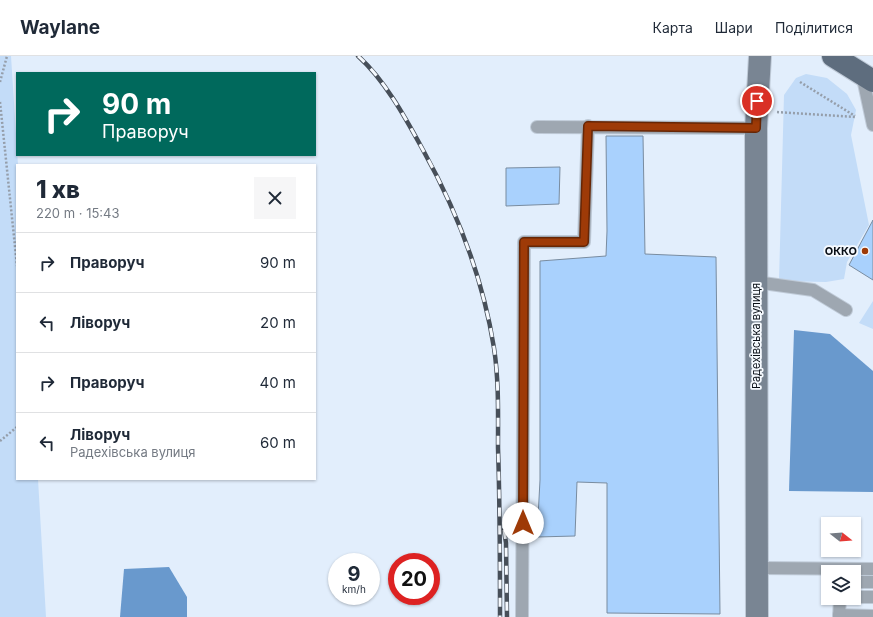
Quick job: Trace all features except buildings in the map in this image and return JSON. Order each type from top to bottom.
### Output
[{"type":"main road","points":[[833,56],[867,77]]},
{"type":"street","name":"Радехівська вулиця","points":[[757,617],[756,122],[760,56]]},
{"type":"lane","points":[[867,77],[873,125]]},
{"type":"lane","points":[[537,127],[756,122]]},
{"type":"lane","points":[[522,617],[524,242],[584,242],[588,126]]},
{"type":"lane","points":[[756,282],[813,290],[846,310]]},
{"type":"lane","points":[[756,568],[821,570]]},
{"type":"lane","points":[[861,569],[873,569]]},
{"type":"lane","points":[[861,582],[873,582]]},
{"type":"lane","points":[[861,597],[873,597]]},
{"type":"lane","points":[[840,605],[839,616],[873,616]]},
{"type":"path","points":[[0,82],[7,56]]},
{"type":"path","points":[[756,122],[777,112],[857,118],[800,82]]},
{"type":"path","points":[[0,102],[16,256]]},
{"type":"path","points":[[0,441],[16,428]]},
{"type":"shaded area","points":[[0,56],[11,56],[16,156],[17,156],[18,164],[16,164],[16,480],[38,480],[46,617],[0,617]]},
{"type":"shaded area","points":[[806,74],[827,78],[847,94],[856,110],[851,135],[869,225],[847,262],[844,279],[826,282],[779,281],[784,95],[796,78]]},
{"type":"shaded area","points":[[873,301],[873,329],[859,323]]},
{"type":"water","points":[[794,330],[830,334],[873,371],[873,492],[789,491]]},
{"type":"water","points":[[169,567],[187,597],[187,617],[120,617],[124,569]]},
{"type":"railway","points":[[358,56],[377,76],[394,100],[435,173],[458,221],[476,271],[483,297],[496,360],[500,532],[500,617]]},
{"type":"railway","points":[[504,530],[506,543],[507,617]]},
{"type":"place","name":"ОККО","points":[[865,251]]},
{"type":"route","points":[[523,523],[524,242],[584,242],[588,126],[756,128],[757,101]]}]
